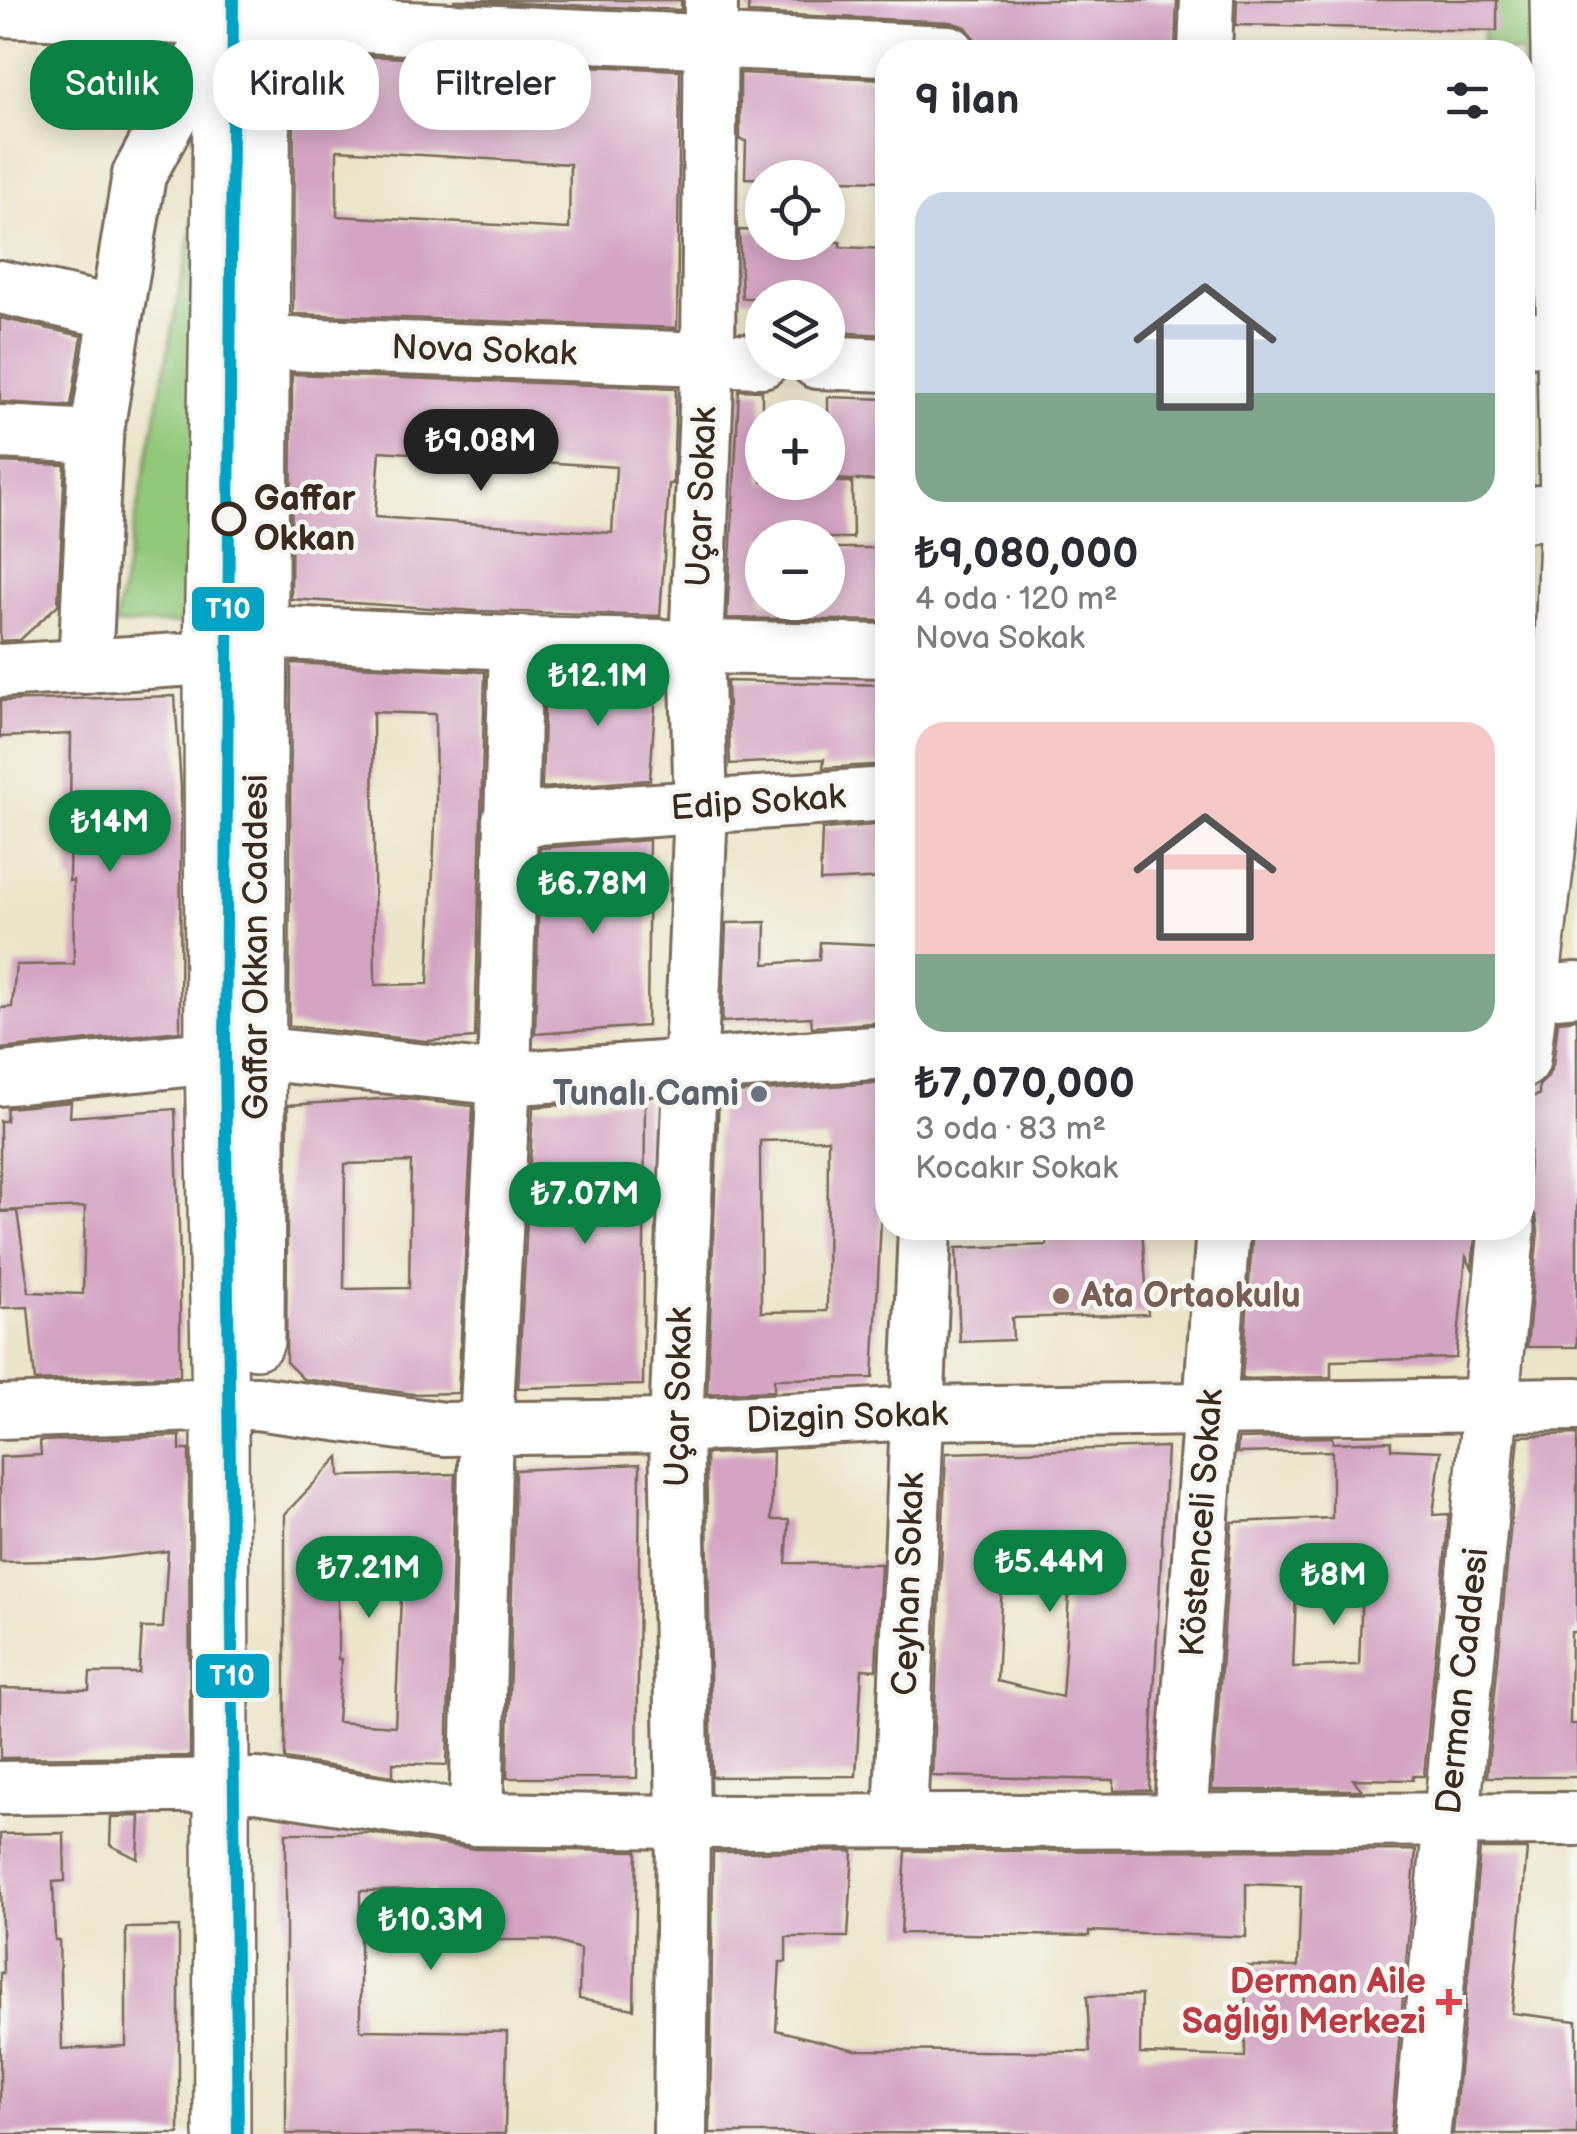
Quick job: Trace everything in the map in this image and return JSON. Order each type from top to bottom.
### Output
[{"type":"main road","points":[[1535,1018],[1543,992],[1553,753],[1543,339],[1558,0]]},
{"type":"main road","name":"Gaffar Okkan Caddesi","points":[[235,645],[260,342],[243,10]]},
{"type":"main road","name":"Gaffar Okkan Caddesi","points":[[222,2134],[238,1784],[235,645],[243,10]]},
{"type":"main road","name":"Derman Caddesi","points":[[1422,2134],[1506,1240]]},
{"type":"main road","name":"Gaffar Okkan Caddesi","points":[[238,1784],[256,2134]]},
{"type":"street","points":[[1206,40],[1208,0]]},
{"type":"street","points":[[0,10],[243,10],[711,22],[875,43]]},
{"type":"street","points":[[85,667],[96,436],[139,174],[243,10]]},
{"type":"street","name":"Uçar Sokak","points":[[680,2134],[682,1822],[676,1426],[701,806],[696,647],[708,358],[711,22]]},
{"type":"street","points":[[0,287],[116,313]]},
{"type":"street","name":"Nova Sokak","points":[[260,342],[745,359]]},
{"type":"street","points":[[845,363],[875,364]]},
{"type":"street","points":[[0,432],[96,436]]},
{"type":"street","points":[[476,1819],[486,1426],[504,1079],[516,643]]},
{"type":"street","points":[[0,671],[85,667],[235,645],[516,643],[875,650]]},
{"type":"street","name":"Edip Sokak","points":[[509,820],[875,795]]},
{"type":"street","points":[[0,1079],[234,1054],[504,1079],[875,1053]]},
{"type":"street","name":"Ceyhan Sokak","points":[[900,1821],[924,1240]]},
{"type":"street","name":"Köstenceli Sokak","points":[[1180,1820],[1222,1240]]},
{"type":"street","name":"Dizgin Sokak","points":[[0,1412],[238,1405],[444,1428],[676,1426],[915,1414],[1577,1404]]},
{"type":"street","points":[[0,1788],[238,1784],[476,1819],[1577,1819]]},
{"type":"green space","points":[[1488,0],[1558,0],[1558,83],[1535,80],[1535,40],[1483,40]]},
{"type":"green space","points":[[200,186],[191,623],[115,625]]},
{"type":"building","points":[[453,0],[681,0],[681,10]]},
{"type":"building","points":[[749,0],[1177,0],[1175,40],[975,40],[966,27],[950,22],[748,13]]},
{"type":"building","points":[[1237,0],[1497,0],[1497,31],[1236,25]]},
{"type":"building","points":[[379,57],[399,58],[399,130],[591,130],[591,66],[680,70],[677,328],[293,314],[294,130],[379,130]],"holes":[[[337,150],[570,164],[569,229],[337,216]]]},
{"type":"building","points":[[740,73],[875,78],[875,181],[845,180],[845,160],[745,160],[746,141],[740,140]]},
{"type":"building","points":[[739,230],[745,230],[745,260],[845,260],[845,247],[875,248],[875,334],[845,333],[845,280],[745,280],[745,298]]},
{"type":"building","points":[[0,318],[82,336],[71,406],[0,402]]},
{"type":"building","points":[[292,374],[676,388],[673,484],[669,484],[660,616],[476,611],[291,599]],"holes":[[[380,451],[616,467],[612,533],[375,517]]]},
{"type":"building","points":[[739,390],[762,391],[762,400],[745,400],[745,500],[845,500],[845,482],[852,482],[853,538],[845,538],[845,520],[745,520],[745,618],[727,618]]},
{"type":"building","points":[[828,397],[875,399],[875,481],[845,480],[845,400]]},
{"type":"building","points":[[0,462],[65,465],[58,605],[20,640],[0,641]]},
{"type":"building","points":[[845,548],[875,548],[875,621],[834,620],[845,620]]},
{"type":"building","points":[[291,663],[485,672],[475,1038],[426,1041],[289,1026]],"holes":[[[373,712],[435,714],[436,800],[428,984],[375,985]]]},
{"type":"building","points":[[545,674],[657,677],[650,780],[542,788]]},
{"type":"building","points":[[727,681],[875,685],[875,765],[823,768],[824,759],[730,764]]},
{"type":"building","points":[[175,696],[181,787],[180,1031],[0,1049],[0,1008],[12,1007],[16,965],[74,964],[73,880],[69,881],[71,734],[0,737],[0,701]]},
{"type":"building","points":[[875,825],[875,879],[820,881],[822,829]]},
{"type":"building","points":[[649,840],[647,1026],[535,1034],[540,848]]},
{"type":"building","points":[[766,922],[765,964],[819,960],[820,942],[875,944],[875,1023],[812,1027],[811,1017],[722,1022],[726,923]]},
{"type":"building","points":[[1577,1019],[1577,1347],[1527,1347],[1538,1231],[1535,1096],[1539,1095],[1539,1085],[1553,1065],[1558,1021]]},
{"type":"building","points":[[875,1083],[875,1240],[880,1240],[873,1378],[774,1379],[774,1391],[707,1394],[719,1094]],"holes":[[[828,1139],[827,1311],[761,1312],[760,1141]]]},
{"type":"building","points":[[397,1098],[473,1106],[458,1393],[413,1394],[303,1379],[286,1362],[288,1105]],"holes":[[[411,1162],[409,1288],[344,1289],[345,1164]]]},
{"type":"building","points":[[645,1099],[643,1385],[518,1388],[533,1107]]},
{"type":"building","points":[[71,1102],[70,1117],[175,1109],[180,1376],[35,1381],[28,1307],[0,1308],[0,1212],[17,1211],[29,1292],[83,1294],[85,1207],[0,1211],[0,1121],[6,1121],[7,1108]]},
{"type":"building","points":[[1047,1240],[1143,1240],[1148,1314],[1012,1318],[1013,1340],[960,1342],[956,1248],[1047,1245]]},
{"type":"building","points":[[1252,1240],[1475,1240],[1472,1268],[1466,1257],[1456,1358],[1331,1361],[1331,1377],[1242,1379]]},
{"type":"building","points":[[1577,1434],[1577,1632],[1571,1632],[1570,1724],[1577,1724],[1577,1777],[1487,1777],[1519,1436]]},
{"type":"building","points":[[180,1436],[180,1450],[189,1450],[190,1756],[0,1758],[0,1688],[89,1690],[90,1673],[139,1673],[142,1628],[163,1628],[168,1551],[94,1560],[0,1562],[0,1457],[41,1455],[40,1441]]},
{"type":"building","points":[[1332,1437],[1333,1443],[1391,1441],[1391,1449],[1441,1451],[1433,1515],[1449,1514],[1424,1776],[1413,1776],[1413,1780],[1353,1779],[1362,1790],[1212,1790],[1232,1522],[1332,1518],[1332,1451],[1237,1453],[1238,1439]],"holes":[[[1297,1572],[1347,1572],[1362,1590],[1359,1665],[1293,1667]]]},
{"type":"building","points":[[1167,1447],[1152,1790],[1114,1791],[1114,1780],[932,1776],[946,1453]],"holes":[[[1070,1580],[1062,1697],[997,1681],[1002,1581]]]},
{"type":"building","points":[[773,1451],[771,1520],[789,1520],[786,1563],[881,1564],[876,1670],[862,1669],[856,1776],[712,1777],[706,1454]]},
{"type":"building","points":[[339,1457],[340,1476],[455,1474],[447,1765],[393,1763],[393,1776],[285,1759],[285,1514]],"holes":[[[338,1554],[403,1554],[395,1726],[337,1722],[341,1659]]]},
{"type":"building","points":[[640,1464],[637,1778],[507,1778],[515,1470]]},
{"type":"building","points":[[140,1816],[138,1859],[110,1845],[111,1817]]},
{"type":"building","points":[[64,1833],[65,1881],[53,1882],[62,2049],[126,2046],[126,1928],[179,1927],[179,2134],[0,2134],[0,1834]]},
{"type":"building","points":[[286,1833],[370,1833],[475,1849],[637,1851],[634,2009],[579,1999],[580,1949],[551,1940],[425,1940],[434,1890],[360,1891],[360,2030],[507,2032],[505,2134],[286,2134]]},
{"type":"building","points":[[1480,1849],[1527,1849],[1512,2013],[1577,2021],[1577,2134],[1453,2134]]},
{"type":"building","points":[[1416,1850],[1391,2134],[710,2133],[713,1852],[853,1851],[848,1937],[786,1937],[786,1962],[780,1962],[776,2030],[855,2050],[1090,2052],[1087,1996],[1141,1995],[1140,2054],[1245,2057],[1246,1966],[1298,1967],[1301,1886],[1246,1884],[1246,1937],[1089,1931],[1089,1936],[901,1933],[906,1851]]},
{"type":"transit line","name":"T10","points":[[233,0],[225,1055],[238,2134]]},
{"type":"place","name":"Gaffar Okkan","points":[[229,519]]},
{"type":"place","name":"Tunalı Cami","points":[[759,1094]]},
{"type":"place","name":"Ata Ortaokulu","points":[[1061,1296]]},
{"type":"place","name":"Derman Aile Sağlığı Merkezi","points":[[1449,2002]]}]
